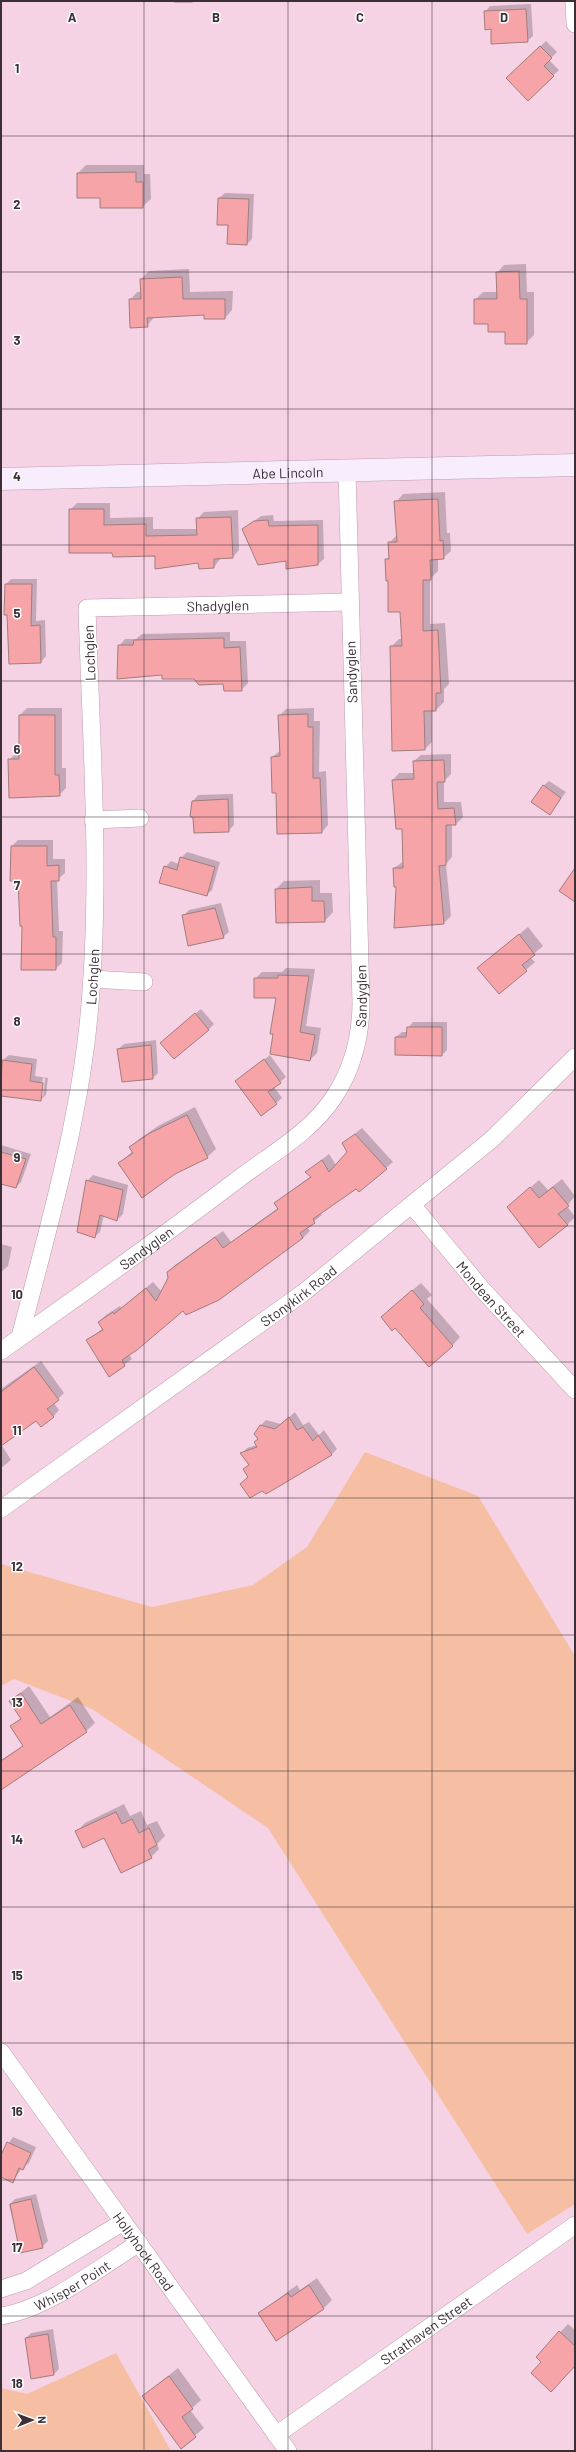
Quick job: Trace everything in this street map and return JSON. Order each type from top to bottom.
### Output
[{"type":"street","points":[[574,1],[575,24]]},
{"type":"street","name":"Abe Lincoln","points":[[1,479],[575,465]]},
{"type":"street","name":"Sandyglen","points":[[1,1351],[206,1204],[313,1122],[334,1097],[350,1068],[359,1036],[361,1002],[349,602],[347,471]]},
{"type":"street","name":"Shadyglen","points":[[87,608],[349,602]]},
{"type":"street","name":"Lochglen","points":[[20,1337],[69,1139],[80,1082],[92,979],[94,932],[93,820],[87,608]]},
{"type":"street","points":[[93,820],[140,818]]},
{"type":"street","points":[[92,979],[144,982]]},
{"type":"street","name":"Stonykirk Road","points":[[1,1509],[303,1292],[491,1140],[575,1057]]},
{"type":"street","name":"Mondean Street","points":[[412,1205],[481,1288],[575,1390]]},
{"type":"street","name":"Hollyhock Road","points":[[1,2052],[288,2451]]},
{"type":"street","name":"Whisper Point","points":[[1,2289],[26,2281],[123,2222]]},
{"type":"street","name":"Strathaven Street","points":[[276,2435],[575,2225]]},
{"type":"street","name":"Whisper Point","points":[[1,2316],[18,2313],[38,2305],[139,2243]]},
{"type":"shaded area","points":[[365,1452],[478,1496],[575,1656],[575,2204],[527,2234],[268,1828],[92,1709],[14,1679],[1,1686],[1,1564],[152,1607],[253,1585],[307,1547]]},
{"type":"shaded area","points":[[116,2353],[171,2451],[1,2451],[1,2388],[27,2394]]},
{"type":"building","points":[[526,9],[528,42],[491,44],[491,29],[485,30],[484,11]]},
{"type":"building","points":[[540,46],[552,58],[544,66],[554,76],[528,101],[506,78]]},
{"type":"building","points":[[136,172],[136,182],[143,182],[143,208],[100,208],[100,198],[77,198],[77,173]]},
{"type":"building","points":[[218,198],[249,199],[247,245],[227,244],[228,225],[217,225]]},
{"type":"building","points":[[519,271],[520,299],[527,299],[527,344],[505,344],[505,332],[488,332],[488,324],[474,324],[474,299],[497,299],[496,272]]},
{"type":"building","points":[[182,277],[183,299],[225,299],[225,319],[204,319],[204,315],[147,318],[148,327],[130,328],[129,299],[141,299],[140,279]]},
{"type":"building","points":[[438,499],[440,541],[443,540],[444,559],[430,560],[431,580],[423,580],[423,631],[438,630],[441,693],[436,693],[436,711],[424,711],[425,750],[392,751],[390,646],[402,646],[400,612],[388,612],[388,581],[386,581],[385,559],[389,559],[388,542],[397,542],[394,501]]},
{"type":"building","points":[[69,509],[104,509],[104,525],[146,524],[146,536],[197,535],[196,518],[231,517],[233,558],[214,559],[214,568],[199,569],[198,563],[155,569],[155,556],[113,557],[112,553],[69,553]]},
{"type":"building","points":[[268,520],[269,526],[318,525],[318,565],[286,569],[286,561],[258,565],[242,529],[254,521]]},
{"type":"building","points":[[5,584],[32,584],[31,626],[40,625],[41,663],[9,664],[7,615],[4,615]]},
{"type":"building","points":[[224,638],[224,648],[240,647],[242,691],[224,691],[223,684],[199,685],[194,679],[162,679],[162,675],[117,679],[118,645],[133,645],[134,640]]},
{"type":"building","points":[[308,714],[308,727],[313,727],[313,778],[320,778],[322,833],[277,834],[276,793],[272,793],[271,757],[280,756],[278,715]]},
{"type":"building","points":[[19,715],[55,715],[55,775],[59,775],[60,796],[9,798],[8,759],[19,759]]},
{"type":"building","points":[[444,760],[445,782],[437,782],[438,809],[454,808],[456,825],[446,825],[446,865],[439,866],[444,924],[394,928],[396,887],[394,887],[393,868],[403,868],[402,829],[396,829],[392,780],[414,779],[413,761]]},
{"type":"building","points":[[543,785],[561,798],[550,815],[531,802]]},
{"type":"building","points":[[228,799],[229,832],[194,833],[193,818],[190,816],[192,801]]},
{"type":"building","points":[[11,846],[47,846],[47,866],[59,865],[59,881],[51,881],[53,937],[56,937],[56,970],[21,970],[22,926],[20,926],[18,881],[10,881]]},
{"type":"building","points":[[180,857],[215,867],[207,896],[159,883],[164,866],[177,870]]},
{"type":"building","points":[[575,868],[575,902],[559,891]]},
{"type":"building","points":[[312,887],[312,901],[324,901],[325,922],[276,923],[275,889]]},
{"type":"building","points":[[215,908],[224,938],[188,946],[182,915]]},
{"type":"building","points":[[519,934],[535,955],[522,965],[527,971],[499,994],[477,968]]},
{"type":"building","points":[[278,975],[309,976],[300,1032],[315,1035],[310,1061],[270,1054],[273,1034],[270,1034],[276,998],[254,998],[254,978],[278,978]]},
{"type":"building","points":[[195,1013],[209,1030],[174,1059],[160,1043]]},
{"type":"building","points":[[407,1027],[442,1027],[442,1056],[395,1055],[395,1037],[406,1037]]},
{"type":"building","points":[[151,1045],[153,1079],[122,1082],[117,1049]]},
{"type":"building","points":[[264,1059],[281,1083],[268,1092],[277,1104],[261,1116],[235,1081]]},
{"type":"building","points":[[2,1060],[32,1064],[30,1081],[43,1083],[41,1101],[1,1096]]},
{"type":"building","points":[[187,1115],[208,1158],[175,1174],[142,1198],[118,1163],[133,1153],[129,1147],[150,1133]]},
{"type":"building","points":[[355,1134],[387,1169],[359,1192],[356,1189],[313,1219],[315,1223],[300,1233],[303,1238],[219,1300],[186,1315],[183,1311],[137,1350],[122,1360],[125,1366],[109,1377],[86,1340],[103,1330],[98,1322],[113,1312],[114,1314],[146,1288],[156,1301],[168,1278],[167,1272],[215,1237],[223,1248],[278,1209],[274,1203],[311,1177],[305,1172],[322,1160],[329,1172],[347,1152],[342,1143]]},
{"type":"building","points":[[1,1152],[26,1159],[16,1188],[1,1184]]},
{"type":"building","points":[[86,1180],[123,1190],[117,1221],[100,1215],[95,1238],[77,1232]]},
{"type":"building","points":[[530,1187],[539,1198],[553,1187],[569,1206],[558,1214],[568,1225],[539,1248],[507,1207]]},
{"type":"building","points":[[412,1290],[424,1304],[420,1308],[453,1346],[429,1367],[395,1328],[392,1331],[381,1317]]},
{"type":"building","points":[[34,1367],[59,1400],[47,1409],[54,1417],[41,1427],[36,1421],[1,1446],[1,1392]]},
{"type":"building","points":[[289,1417],[297,1430],[303,1427],[313,1441],[318,1435],[332,1455],[266,1494],[262,1491],[250,1498],[240,1484],[248,1477],[243,1469],[249,1465],[240,1453],[257,1447],[254,1442],[258,1439],[254,1434],[260,1425],[275,1429]]},
{"type":"building","points":[[21,1693],[41,1724],[70,1705],[87,1732],[1,1790],[1,1761],[23,1746],[10,1726],[21,1719],[9,1701]]},
{"type":"building","points":[[116,1812],[122,1824],[132,1819],[139,1833],[149,1828],[157,1845],[148,1850],[152,1858],[121,1873],[104,1838],[83,1848],[75,1831]]},
{"type":"building","points":[[7,2142],[31,2153],[23,2170],[19,2168],[13,2183],[1,2177],[1,2155]]},
{"type":"building","points":[[31,2199],[43,2248],[20,2253],[10,2204]]},
{"type":"building","points":[[309,2285],[324,2309],[276,2341],[258,2313],[288,2293],[291,2297]]},
{"type":"building","points":[[559,2331],[575,2346],[575,2366],[551,2392],[531,2373],[541,2362],[536,2357]]},
{"type":"building","points":[[48,2334],[54,2375],[31,2379],[25,2338]]},
{"type":"building","points":[[169,2376],[193,2409],[182,2417],[196,2437],[181,2449],[142,2396]]}]
